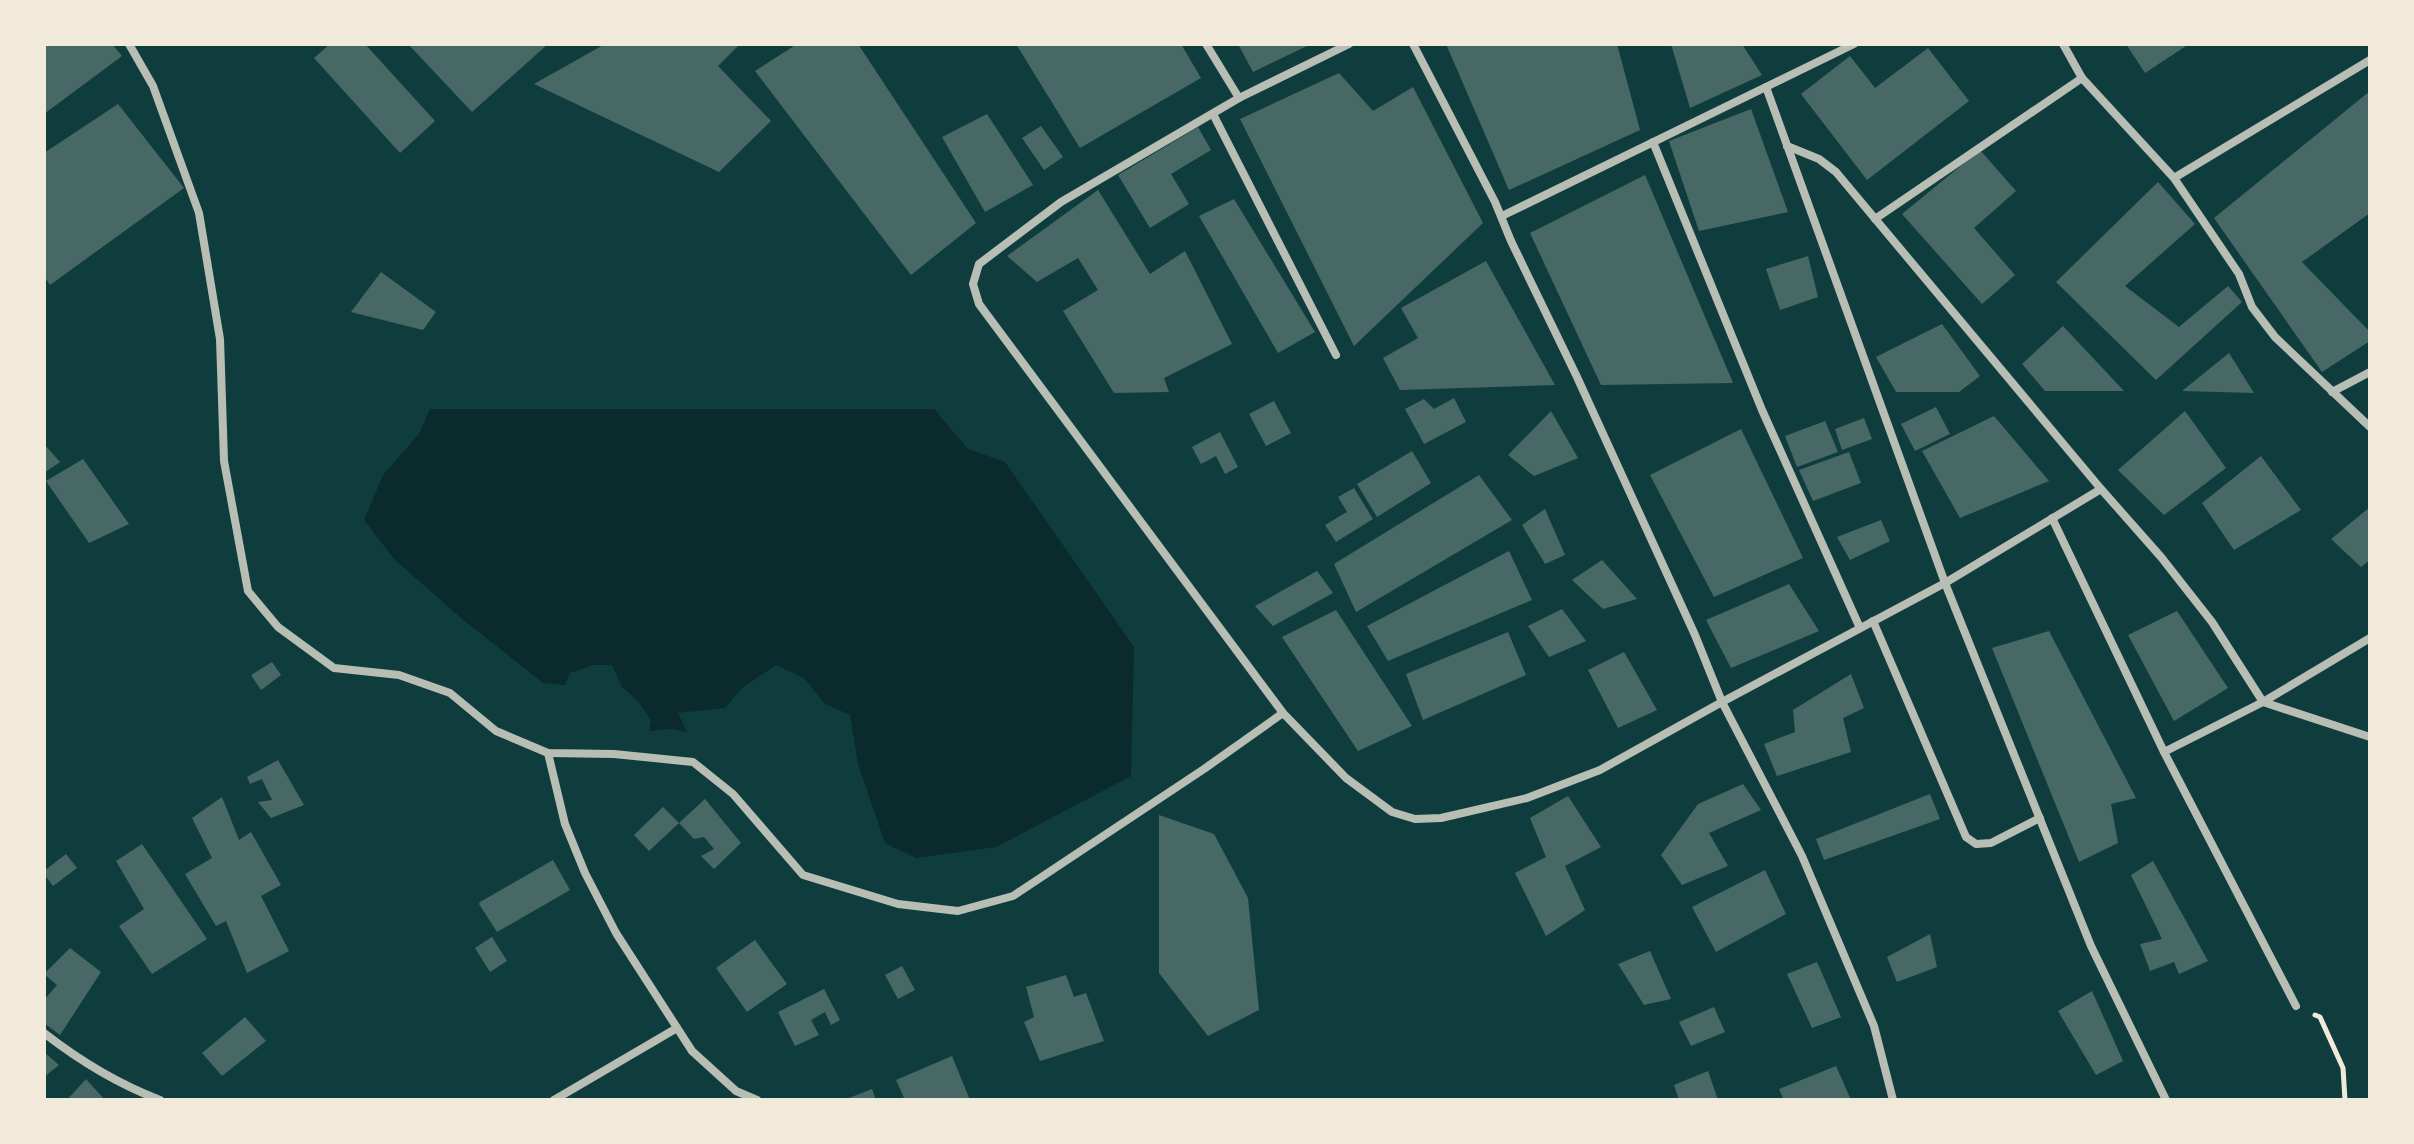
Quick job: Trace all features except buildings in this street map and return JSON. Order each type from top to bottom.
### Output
[{"type":"street","points":[[129,44],[153,86],[199,213],[220,339],[224,461],[248,591],[278,627],[334,668],[399,675],[450,693],[496,731],[548,753],[614,754],[693,762],[733,794],[803,875],[898,904],[958,911],[1013,896],[1283,713]]},
{"type":"street","points":[[1206,44],[1239,98]]},
{"type":"street","points":[[1349,44],[1239,98],[1061,202],[979,264],[973,284],[979,304],[1283,713],[1346,778],[1392,812],[1415,819],[1441,818],[1527,798],[1600,770],[1945,583],[2101,489]]},
{"type":"street","points":[[1413,44],[1502,216],[1658,553],[1722,702],[1802,856],[1874,1026],[1893,1100]]},
{"type":"street","points":[[1502,216],[1854,44]]},
{"type":"street","points":[[2063,44],[2082,78],[2174,178],[2239,274],[2252,307],[2275,337],[2370,427]]},
{"type":"street","points":[[2174,178],[2370,60]]},
{"type":"street","points":[[1875,219],[2082,78]]},
{"type":"street","points":[[1766,87],[1945,583],[2091,946],[2166,1100]]},
{"type":"street","points":[[1213,114],[1336,355]]},
{"type":"street","points":[[1653,142],[1762,410],[1860,628]]},
{"type":"street","points":[[1787,146],[1819,159],[1836,172],[2161,557],[2212,622],[2263,702],[2370,737]]},
{"type":"street","points":[[2332,392],[2370,372]]},
{"type":"street","points":[[2052,518],[2164,752],[2296,1006]]},
{"type":"street","points":[[1873,621],[1966,837],[1976,844],[1991,843],[2040,818]]},
{"type":"street","points":[[2164,752],[2263,702],[2370,638]]},
{"type":"street","points":[[548,753],[565,824],[585,873],[616,933],[692,1051],[734,1096],[757,1100]]},
{"type":"street","points":[[554,1100],[677,1028]]},
{"type":"street","points":[[44,1033],[70,1053],[131,1089],[160,1100]]},
{"type":"path","points":[[2296,1006],[2320,1017],[2343,1068],[2345,1100]]},
{"type":"water","points":[[430,409],[934,409],[968,449],[1005,462],[1134,647],[1131,776],[996,847],[916,858],[885,843],[858,764],[850,715],[825,704],[804,678],[776,665],[742,688],[725,708],[678,713],[687,732],[671,729],[649,731],[651,720],[637,700],[622,687],[612,665],[593,665],[570,673],[565,685],[543,683],[461,618],[394,559],[364,520],[383,475],[419,434]]}]
